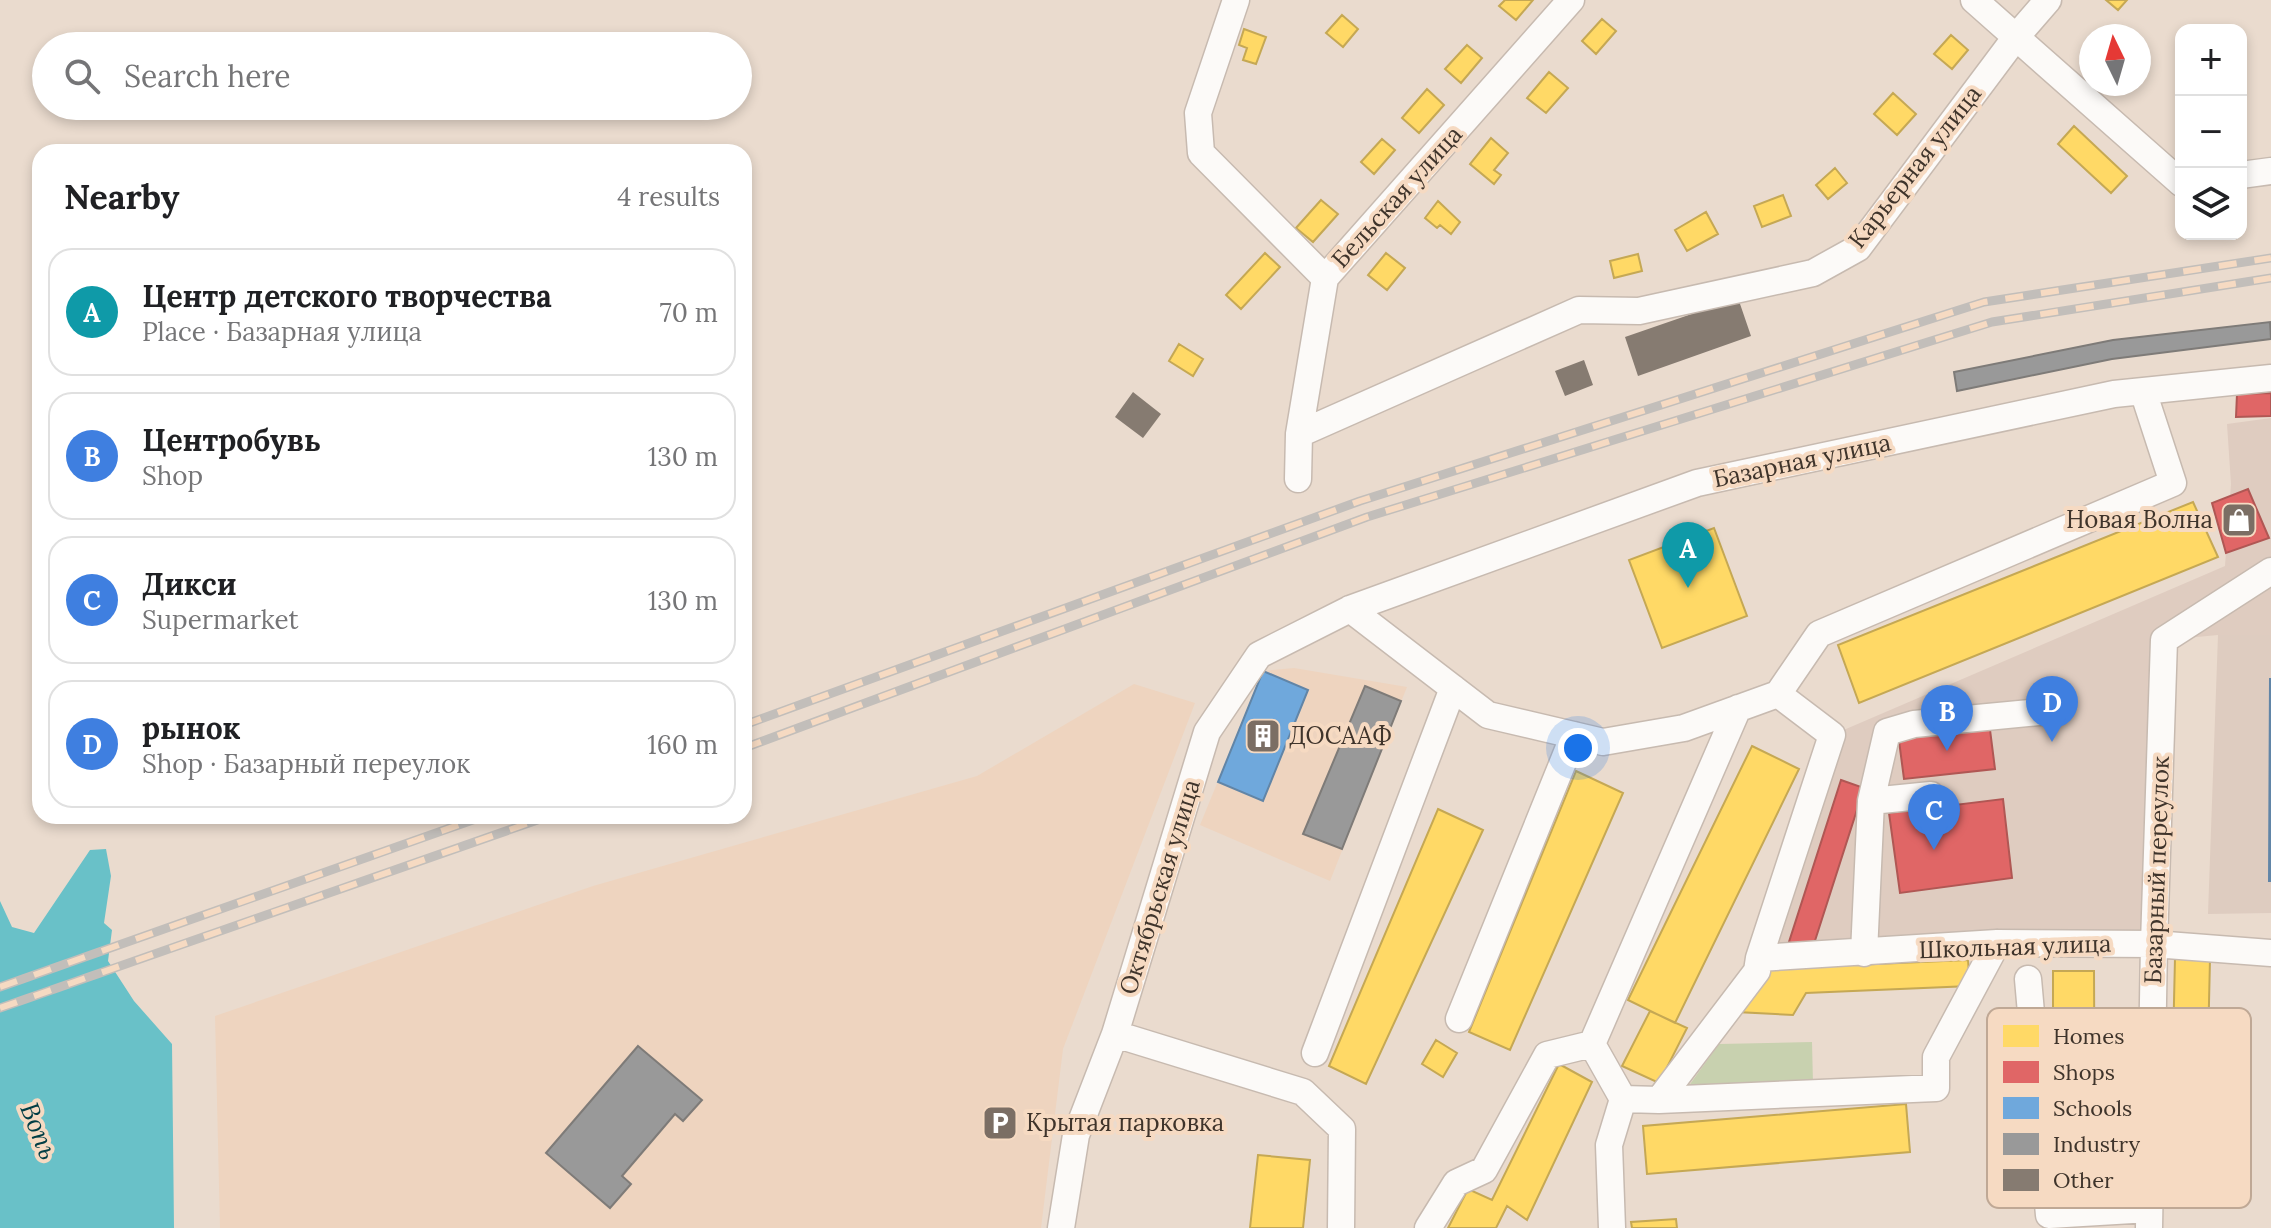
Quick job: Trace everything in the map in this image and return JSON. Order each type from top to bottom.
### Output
[{"type":"street","points":[[1236,0],[1198,113],[1201,153],[1325,278]]},
{"type":"street","name":"Бельская улица","points":[[1298,479],[1299,434],[1325,278],[1571,0]]},
{"type":"street","points":[[1974,0],[2175,178]]},
{"type":"street","name":"Карьерная улица","points":[[1299,434],[1579,310],[1639,311],[1813,273],[1858,248],[2016,37],[2048,0]]},
{"type":"street","points":[[2247,174],[2271,171]]},
{"type":"street","name":"Базарная улица","points":[[1350,609],[1697,483],[2098,397],[2271,378]]},
{"type":"street","points":[[1350,609],[1488,715],[1603,742],[1684,728],[1778,694],[1819,634],[2173,483],[2143,391]]},
{"type":"street","name":"Базарный переулок","points":[[2153,1008],[2164,640],[2271,571]]},
{"type":"street","name":"Октябрьская улица","points":[[1061,1228],[1076,1135],[1115,1034],[1207,732],[1259,655],[1350,609]]},
{"type":"street","points":[[1315,1053],[1453,688]]},
{"type":"street","points":[[1659,1100],[1757,971],[1832,735],[1778,694]]},
{"type":"street","points":[[1592,1044],[1738,708]]},
{"type":"street","points":[[1864,953],[1871,801],[1887,732],[1914,724],[2050,711]]},
{"type":"street","points":[[1459,1019],[1574,735]]},
{"type":"street","points":[[1871,801],[1931,795]]},
{"type":"street","points":[[1623,1099],[1936,1088],[1936,1057],[1997,943]]},
{"type":"street","name":"Школьная улица","points":[[1759,958],[1997,943],[2154,944],[2271,953]]},
{"type":"street","points":[[2028,979],[2031,1008]]},
{"type":"street","points":[[1115,1034],[1303,1092],[1342,1129],[1341,1228]]},
{"type":"street","points":[[1592,1044],[1623,1099],[1609,1145],[1612,1228]]},
{"type":"street","points":[[1428,1228],[1456,1183],[1484,1170],[1547,1055],[1592,1044]]},
{"type":"street","points":[[2048,1208],[2049,1215],[2149,1218]]},
{"type":"shaded area","points":[[2271,418],[2271,635],[2218,635],[2165,640],[2154,944],[1759,958],[1832,735],[2225,566],[2231,484],[2227,424]]},
{"type":"shaded area","points":[[2218,635],[2271,635],[2271,913],[2208,914]]},
{"type":"shaded area","points":[[1294,668],[1407,687],[1330,881],[1200,825],[1263,671]]},
{"type":"shaded area","points":[[1134,684],[1195,703],[1063,1049],[1041,1228],[220,1228],[215,1016],[593,886],[977,776]]},
{"type":"green space","points":[[1812,1042],[1813,1084],[1685,1091],[1719,1044]]},
{"type":"water","name":"Вопь","points":[[106,849],[111,876],[104,923],[112,930],[108,961],[134,1001],[172,1044],[174,1228],[0,1228],[0,901],[12,927],[34,933],[90,850]]},
{"type":"building: Homes","points":[[1505,0],[1533,0],[1516,20],[1499,6]]},
{"type":"building: Homes","points":[[2106,0],[2127,0],[2118,10]]},
{"type":"building: Homes","points":[[1342,15],[1358,29],[1343,47],[1326,33]]},
{"type":"building: Homes","points":[[1602,19],[1616,31],[1596,54],[1582,41]]},
{"type":"building: Homes","points":[[1244,29],[1266,37],[1256,64],[1243,60],[1247,48],[1239,45]]},
{"type":"building: Homes","points":[[1951,35],[1968,50],[1952,69],[1934,54]]},
{"type":"building: Homes","points":[[1467,45],[1482,58],[1461,83],[1445,69]]},
{"type":"building: Homes","points":[[1549,72],[1568,88],[1546,113],[1527,98]]},
{"type":"building: Homes","points":[[1427,89],[1444,105],[1419,133],[1402,118]]},
{"type":"building: Homes","points":[[1893,93],[1916,114],[1897,135],[1874,114]]},
{"type":"building: Homes","points":[[2074,126],[2127,176],[2111,193],[2058,144]]},
{"type":"building: Homes","points":[[1491,138],[1508,153],[1494,170],[1501,175],[1494,184],[1470,164]]},
{"type":"building: Homes","points":[[1382,139],[1395,150],[1374,174],[1361,162]]},
{"type":"building: Homes","points":[[1835,168],[1847,183],[1828,199],[1816,185]]},
{"type":"building: Homes","points":[[1783,195],[1791,216],[1762,227],[1754,206]]},
{"type":"building: Homes","points":[[1321,200],[1338,214],[1313,242],[1296,228]]},
{"type":"building: Homes","points":[[1438,201],[1460,222],[1451,234],[1425,218]]},
{"type":"building: Homes","points":[[1706,212],[1718,234],[1687,251],[1675,230]]},
{"type":"building: Homes","points":[[1265,253],[1280,267],[1241,309],[1226,295]]},
{"type":"building: Homes","points":[[1386,253],[1405,268],[1387,290],[1368,275]]},
{"type":"building: Homes","points":[[1638,254],[1642,271],[1614,278],[1610,261]]},
{"type":"building: Homes","points":[[1179,344],[1203,359],[1193,376],[1169,361]]},
{"type":"building: Homes","points":[[2193,502],[2218,557],[1859,703],[1838,645]]},
{"type":"building: Homes","points":[[1714,528],[1747,616],[1662,648],[1629,560]]},
{"type":"building: Homes","points":[[1752,746],[1799,769],[1675,1023],[1628,1000]]},
{"type":"building: Homes","points":[[1576,771],[1623,793],[1510,1050],[1469,1032]]},
{"type":"building: Homes","points":[[1438,809],[1483,830],[1366,1084],[1329,1066]]},
{"type":"building: Homes","points":[[2175,958],[2210,959],[2209,1008],[2174,1008]]},
{"type":"building: Homes","points":[[1968,960],[1970,986],[1806,993],[1793,1015],[1737,1012],[1763,969]]},
{"type":"building: Homes","points":[[2053,971],[2094,971],[2094,1008],[2053,1008]]},
{"type":"building: Homes","points":[[1650,1011],[1687,1028],[1659,1083],[1622,1066]]},
{"type":"building: Homes","points":[[1436,1040],[1457,1053],[1443,1077],[1422,1064]]},
{"type":"building: Homes","points":[[1559,1064],[1592,1082],[1527,1220],[1507,1206],[1496,1228],[1448,1228],[1468,1189],[1492,1200]]},
{"type":"building: Homes","points":[[1906,1104],[1910,1152],[1647,1174],[1643,1126]]},
{"type":"building: Homes","points":[[1258,1155],[1310,1160],[1303,1228],[1250,1228]]},
{"type":"building: Homes","points":[[1676,1219],[1677,1228],[1632,1228],[1631,1222]]},
{"type":"building: Shops","points":[[2271,393],[2271,416],[2236,417],[2237,394]]},
{"type":"building: Shops","name":"Новая Волна","points":[[2248,489],[2269,538],[2226,553],[2212,503]]},
{"type":"building: Shops","points":[[1989,722],[1995,769],[1904,779],[1898,733]]},
{"type":"building: Shops","points":[[1841,780],[1864,788],[1812,950],[1789,942]]},
{"type":"building: Shops","points":[[2003,799],[2012,878],[1900,893],[1889,813]]},
{"type":"building: Schools","name":"ДОСААФ","points":[[1263,671],[1308,690],[1263,801],[1218,782]]},
{"type":"building: Schools","points":[[2270,679],[2271,881],[2269,881]]},
{"type":"building: Industry","points":[[2270,322],[2271,339],[2112,359],[1957,391],[1954,372],[2113,340]]},
{"type":"building: Industry","points":[[1365,686],[1401,701],[1342,849],[1303,834]]},
{"type":"building: Industry","points":[[638,1046],[702,1100],[683,1121],[675,1114],[622,1176],[631,1184],[610,1208],[546,1153]]},
{"type":"building: Other","points":[[1738,298],[1751,336],[1638,376],[1625,337]]},
{"type":"building: Other","points":[[1584,360],[1593,385],[1565,396],[1555,371]]},
{"type":"building: Other","points":[[1133,392],[1161,414],[1143,438],[1115,417]]},
{"type":"railway","points":[[752,722],[1360,501],[1984,302],[2271,258]]},
{"type":"railway","points":[[752,745],[1367,517],[1992,322],[2271,278]]},
{"type":"railway","points":[[0,987],[461,824]]},
{"type":"railway","points":[[0,1008],[526,824]]},
{"type":"place","name":"Новая Волна","points":[[2239,520]]},
{"type":"place","name":"Центр детского творчества","points":[[1688,588]]},
{"type":"place","name":"ДОСААФ","points":[[1263,736]]},
{"type":"place","name":"рынок","points":[[2052,742]]},
{"type":"place","name":"Центробувь","points":[[1947,751]]},
{"type":"place","name":"Дикси","points":[[1934,850]]},
{"type":"place","name":"Крытая парковка","points":[[1000,1123]]}]
